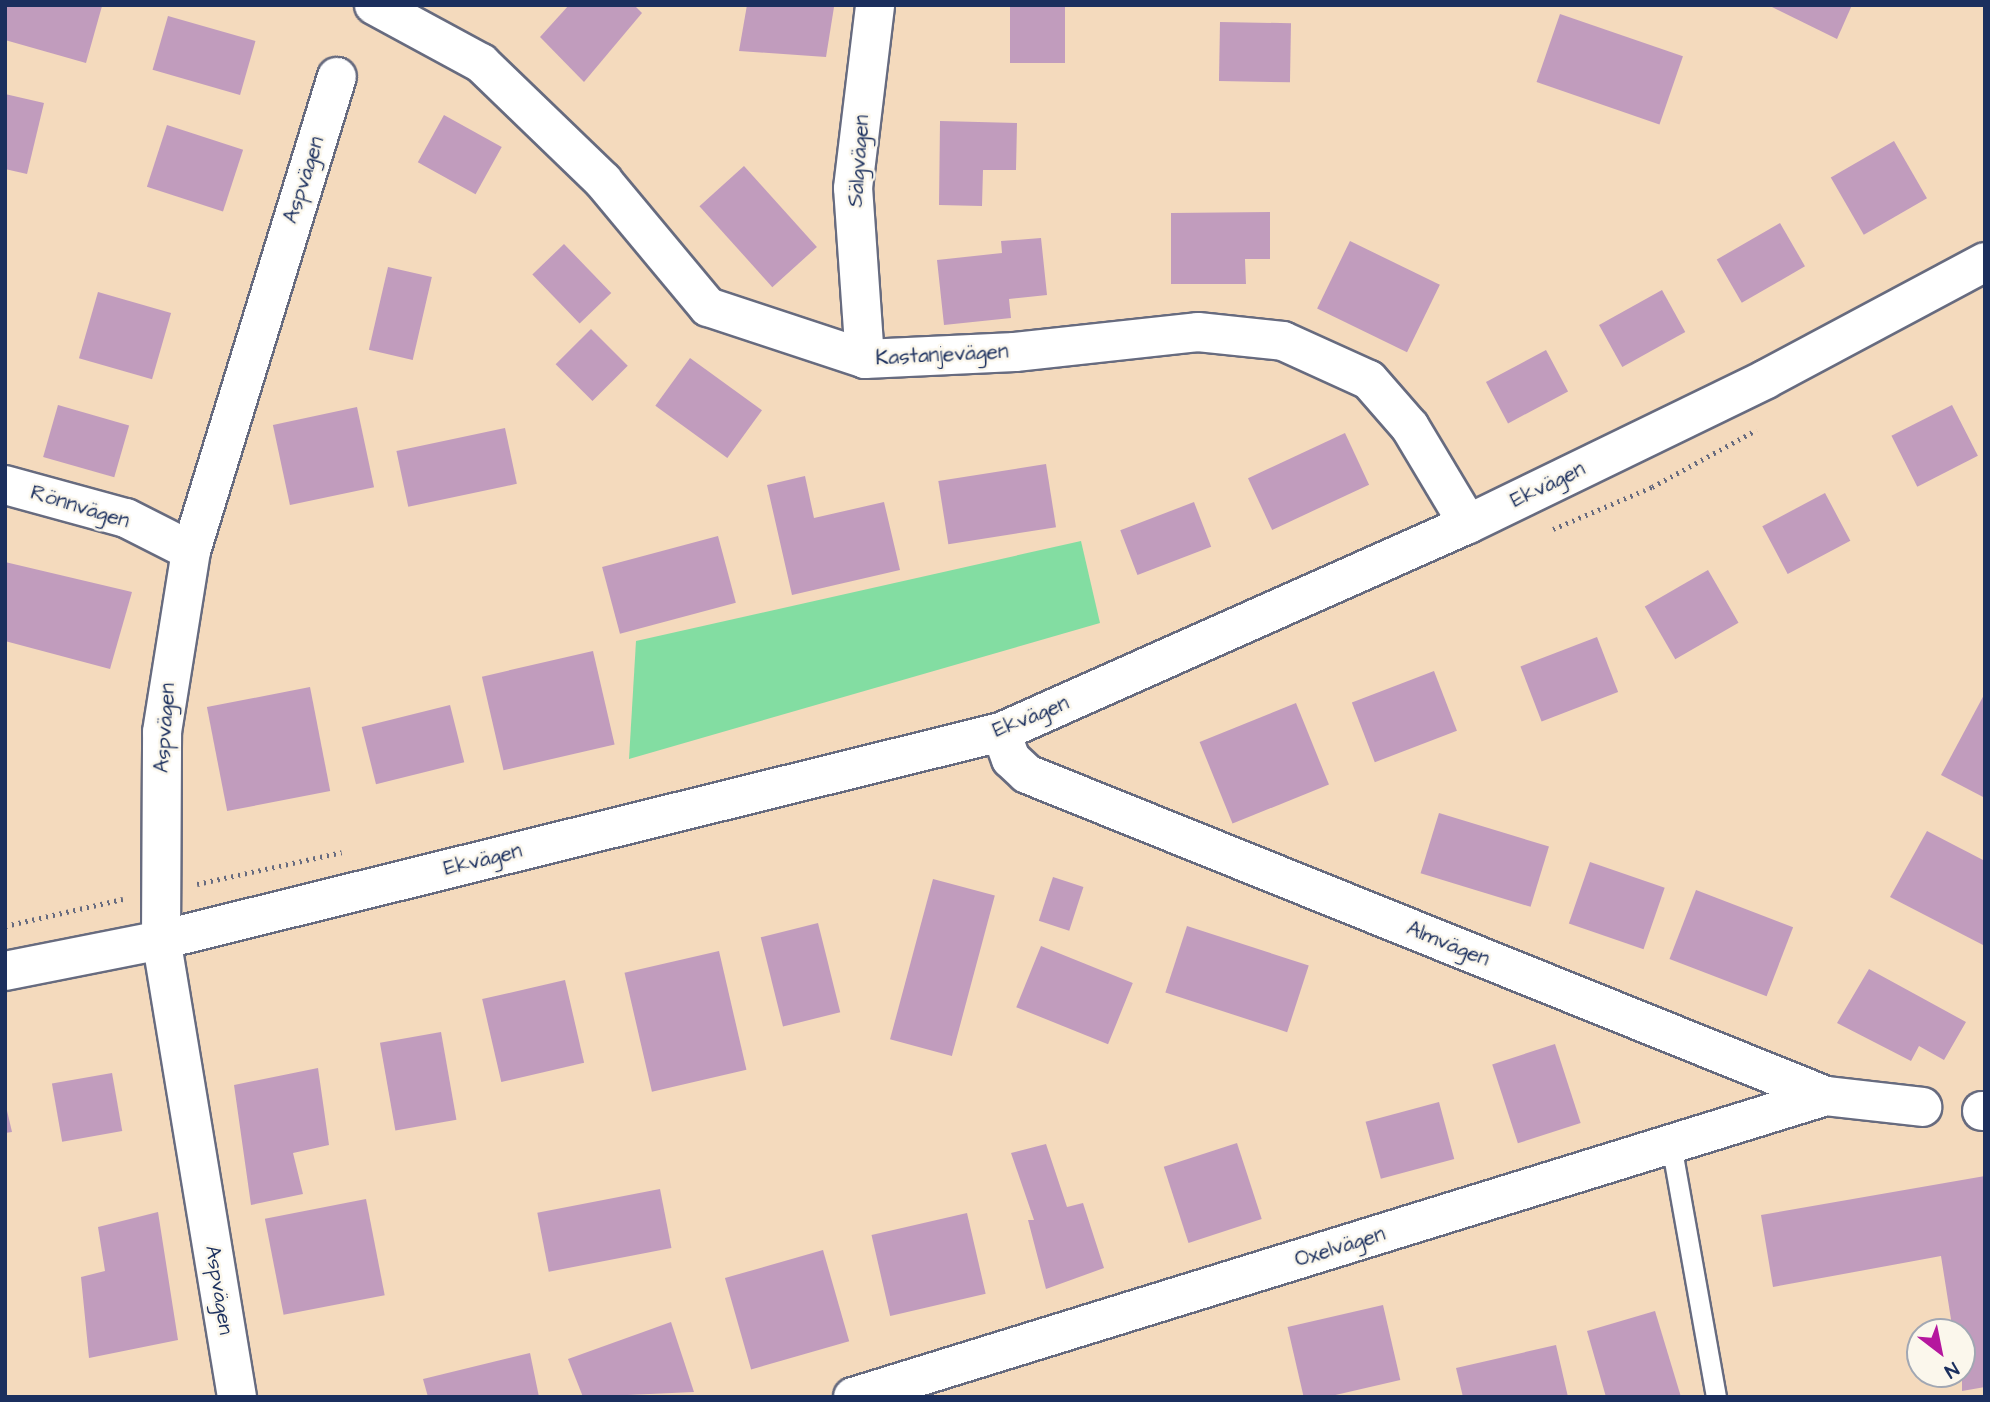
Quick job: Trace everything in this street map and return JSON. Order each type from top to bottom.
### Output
[{"type":"street","name":"Kastanjevägen","points":[[374,5],[481,63],[603,181],[708,307],[865,359],[1015,352],[1198,332],[1283,341],[1369,380],[1410,427],[1468,524]]},
{"type":"street","name":"Sälgvägen","points":[[865,359],[853,188],[875,5]]},
{"type":"street","name":"Aspvägen","points":[[237,1397],[160,940],[162,733],[191,551],[337,77]]},
{"type":"street","name":"Ekvägen","points":[[5,971],[160,940],[1001,732],[1468,524],[1766,379],[1985,262]]},
{"type":"street","name":"Rönnvägen","points":[[5,485],[125,518],[191,551]]},
{"type":"street","name":"Almvägen","points":[[1001,732],[1011,759],[1027,774],[1826,1096],[1923,1107]]},
{"type":"street","name":"Oxelvägen","points":[[853,1397],[1826,1096]]},
{"type":"lane","points":[[1671,1144],[1716,1397]]},
{"type":"path","points":[[5,926],[356,849]]},
{"type":"green space","points":[[1081,541],[1100,623],[629,759],[636,641]]},
{"type":"building","points":[[5,5],[102,6],[86,63],[5,40]]},
{"type":"building","points":[[569,5],[634,5],[642,13],[584,82],[540,37]]},
{"type":"building","points":[[747,5],[834,7],[826,57],[739,51]]},
{"type":"building","points":[[1010,5],[1065,5],[1065,63],[1010,63]]},
{"type":"building","points":[[1768,5],[1852,5],[1837,39]]},
{"type":"building","points":[[1560,14],[1683,56],[1659,124],[1537,82]]},
{"type":"building","points":[[168,16],[255,41],[240,95],[153,70]]},
{"type":"building","points":[[1220,22],[1291,23],[1290,82],[1219,81]]},
{"type":"building","points":[[5,94],[44,103],[27,174],[5,169]]},
{"type":"building","points":[[444,115],[502,147],[476,194],[418,162]]},
{"type":"building","points":[[940,121],[1017,123],[1016,170],[983,170],[982,206],[939,205]]},
{"type":"building","points":[[167,125],[243,150],[223,212],[147,187]]},
{"type":"building","points":[[1894,141],[1927,198],[1864,235],[1831,178]]},
{"type":"building","points":[[744,166],[817,247],[772,287],[699,206]]},
{"type":"building","points":[[1270,212],[1270,259],[1245,259],[1246,284],[1171,284],[1171,213]]},
{"type":"building","points":[[1780,223],[1805,266],[1742,303],[1717,260]]},
{"type":"building","points":[[1041,238],[1047,295],[1009,299],[1011,318],[944,325],[937,260],[1002,253],[1001,241]]},
{"type":"building","points":[[1350,241],[1440,285],[1407,352],[1317,308]]},
{"type":"building","points":[[564,244],[611,293],[580,323],[532,275]]},
{"type":"building","points":[[388,267],[432,277],[413,360],[369,350]]},
{"type":"building","points":[[1662,290],[1685,332],[1622,367],[1599,325]]},
{"type":"building","points":[[98,292],[171,313],[152,379],[79,358]]},
{"type":"building","points":[[591,329],[628,366],[592,401],[556,364]]},
{"type":"building","points":[[1546,350],[1568,391],[1508,423],[1486,382]]},
{"type":"building","points":[[690,358],[762,410],[727,458],[655,406]]},
{"type":"building","points":[[58,405],[129,425],[114,477],[43,457]]},
{"type":"building","points":[[1952,405],[1978,456],[1917,487],[1891,436]]},
{"type":"building","points":[[357,407],[374,487],[290,505],[273,425]]},
{"type":"building","points":[[505,428],[517,484],[408,507],[396,451]]},
{"type":"building","points":[[1345,433],[1369,485],[1272,530],[1248,478]]},
{"type":"building","points":[[1046,464],[1056,527],[948,544],[938,481]]},
{"type":"building","points":[[805,476],[814,518],[884,502],[900,570],[792,595],[767,485]]},
{"type":"building","points":[[1825,493],[1850,541],[1788,574],[1762,526]]},
{"type":"building","points":[[1194,502],[1211,547],[1137,575],[1120,530]]},
{"type":"building","points":[[718,536],[736,603],[620,634],[602,567]]},
{"type":"building","points":[[5,562],[132,592],[110,669],[5,641]]},
{"type":"building","points":[[1708,570],[1738,623],[1675,659],[1645,606]]},
{"type":"building","points":[[1597,637],[1618,692],[1542,721],[1520,666]]},
{"type":"building","points":[[593,651],[615,745],[504,770],[482,677]]},
{"type":"building","points":[[1434,671],[1457,731],[1375,762],[1352,703]]},
{"type":"building","points":[[310,687],[330,791],[227,811],[207,707]]},
{"type":"building","points":[[1985,693],[1985,798],[1941,775]]},
{"type":"building","points":[[1296,703],[1329,785],[1233,824],[1200,742]]},
{"type":"building","points":[[450,705],[464,762],[376,784],[362,727]]},
{"type":"building","points":[[1439,813],[1549,847],[1531,907],[1421,873]]},
{"type":"building","points":[[1927,831],[1985,861],[1985,946],[1890,897]]},
{"type":"building","points":[[1590,862],[1665,888],[1644,949],[1569,923]]},
{"type":"building","points":[[1053,877],[1083,887],[1069,931],[1039,921]]},
{"type":"building","points":[[933,879],[995,896],[952,1056],[890,1039]]},
{"type":"building","points":[[1696,890],[1793,927],[1767,996],[1669,959]]},
{"type":"building","points":[[818,923],[840,1012],[783,1027],[761,937]]},
{"type":"building","points":[[1187,926],[1309,966],[1287,1032],[1165,993]]},
{"type":"building","points":[[1041,946],[1133,983],[1108,1044],[1016,1007]]},
{"type":"building","points":[[719,951],[746,1070],[652,1092],[624,973]]},
{"type":"building","points":[[1869,969],[1966,1022],[1944,1060],[1919,1046],[1911,1061],[1837,1023]]},
{"type":"building","points":[[565,980],[584,1063],[501,1082],[482,999]]},
{"type":"building","points":[[441,1032],[456,1120],[395,1130],[380,1043]]},
{"type":"building","points":[[1555,1044],[1581,1123],[1518,1143],[1492,1064]]},
{"type":"building","points":[[318,1068],[329,1145],[293,1153],[303,1194],[251,1205],[234,1085]]},
{"type":"building","points":[[112,1073],[122,1131],[62,1142],[52,1084]]},
{"type":"building","points":[[5,1102],[12,1132],[5,1133]]},
{"type":"building","points":[[1439,1102],[1454,1159],[1381,1179],[1366,1122]]},
{"type":"building","points":[[1237,1143],[1262,1219],[1188,1243],[1164,1167]]},
{"type":"building","points":[[1046,1144],[1067,1207],[1083,1203],[1104,1268],[1046,1289],[1028,1220],[1034,1220],[1011,1153]]},
{"type":"building","points":[[1985,1176],[1985,1387],[1962,1391],[1962,1388],[1976,1388],[1976,1318],[1951,1318],[1941,1256],[1773,1287],[1761,1215]]},
{"type":"building","points":[[660,1189],[671,1248],[549,1272],[537,1213]]},
{"type":"building","points":[[366,1199],[385,1295],[284,1315],[265,1219]]},
{"type":"building","points":[[158,1212],[178,1340],[89,1358],[81,1277],[105,1271],[98,1227]]},
{"type":"building","points":[[967,1213],[986,1294],[890,1316],[872,1235]]},
{"type":"building","points":[[823,1250],[849,1341],[751,1369],[725,1278]]},
{"type":"building","points":[[1383,1305],[1400,1380],[1327,1397],[1304,1397],[1288,1327]]},
{"type":"building","points":[[1655,1311],[1681,1397],[1606,1397],[1587,1331]]},
{"type":"building","points":[[671,1322],[694,1392],[583,1397],[568,1359]]},
{"type":"building","points":[[1556,1345],[1568,1397],[1463,1397],[1456,1368]]},
{"type":"building","points":[[530,1353],[539,1397],[428,1397],[423,1379]]}]
